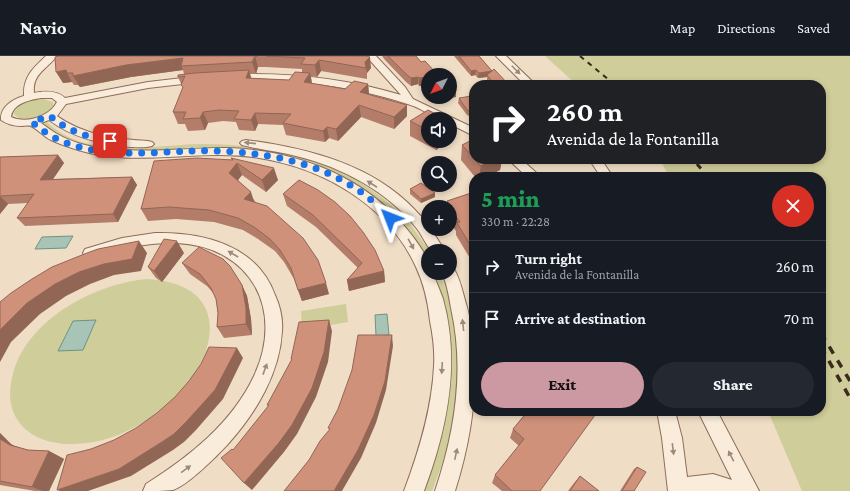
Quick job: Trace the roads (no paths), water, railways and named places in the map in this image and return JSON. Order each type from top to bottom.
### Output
[{"type":"street","points":[[29,97],[29,82],[31,76],[52,56]]},
{"type":"street","points":[[371,56],[377,65],[406,94],[410,102]]},
{"type":"street","points":[[501,56],[525,80]]},
{"type":"street","points":[[62,102],[148,84],[208,78]]},
{"type":"street","points":[[222,78],[283,78],[348,86],[410,102],[433,112]]},
{"type":"street","points":[[52,95],[59,97],[62,102],[61,106],[50,116],[32,122],[19,123],[2,119],[5,112],[10,107],[29,97],[52,95]]},
{"type":"street","points":[[50,116],[71,131],[88,137],[110,141],[158,144],[231,141],[265,144],[298,151],[328,160],[372,183],[396,201],[413,216],[433,244]]},
{"type":"street","points":[[32,122],[41,131],[65,142],[88,149],[108,152],[131,154],[225,151],[258,154],[289,160],[317,169],[336,178],[360,192],[381,208],[407,236],[426,271],[439,314],[443,365],[438,411],[426,462],[414,491]]},
{"type":"street","points":[[457,123],[469,130]]},
{"type":"street","points":[[520,164],[529,172]]},
{"type":"street","points":[[76,259],[109,247],[155,238],[180,238],[203,242],[224,249],[241,259],[255,272],[266,288],[272,308],[274,330],[270,355],[260,382],[244,410],[221,438],[193,464],[153,491]]},
{"type":"street","points":[[445,491],[452,471],[464,415],[468,366],[463,319],[451,280]]},
{"type":"street","points":[[667,416],[672,438],[678,490],[713,484],[734,491]]},
{"type":"street","points":[[710,416],[749,491]]},
{"type":"railway","points":[[580,56],[609,80]]},
{"type":"railway","points":[[697,164],[704,172]]},
{"type":"railway","points":[[826,341],[850,381]]},
{"type":"railway","points":[[826,356],[850,398]]}]
